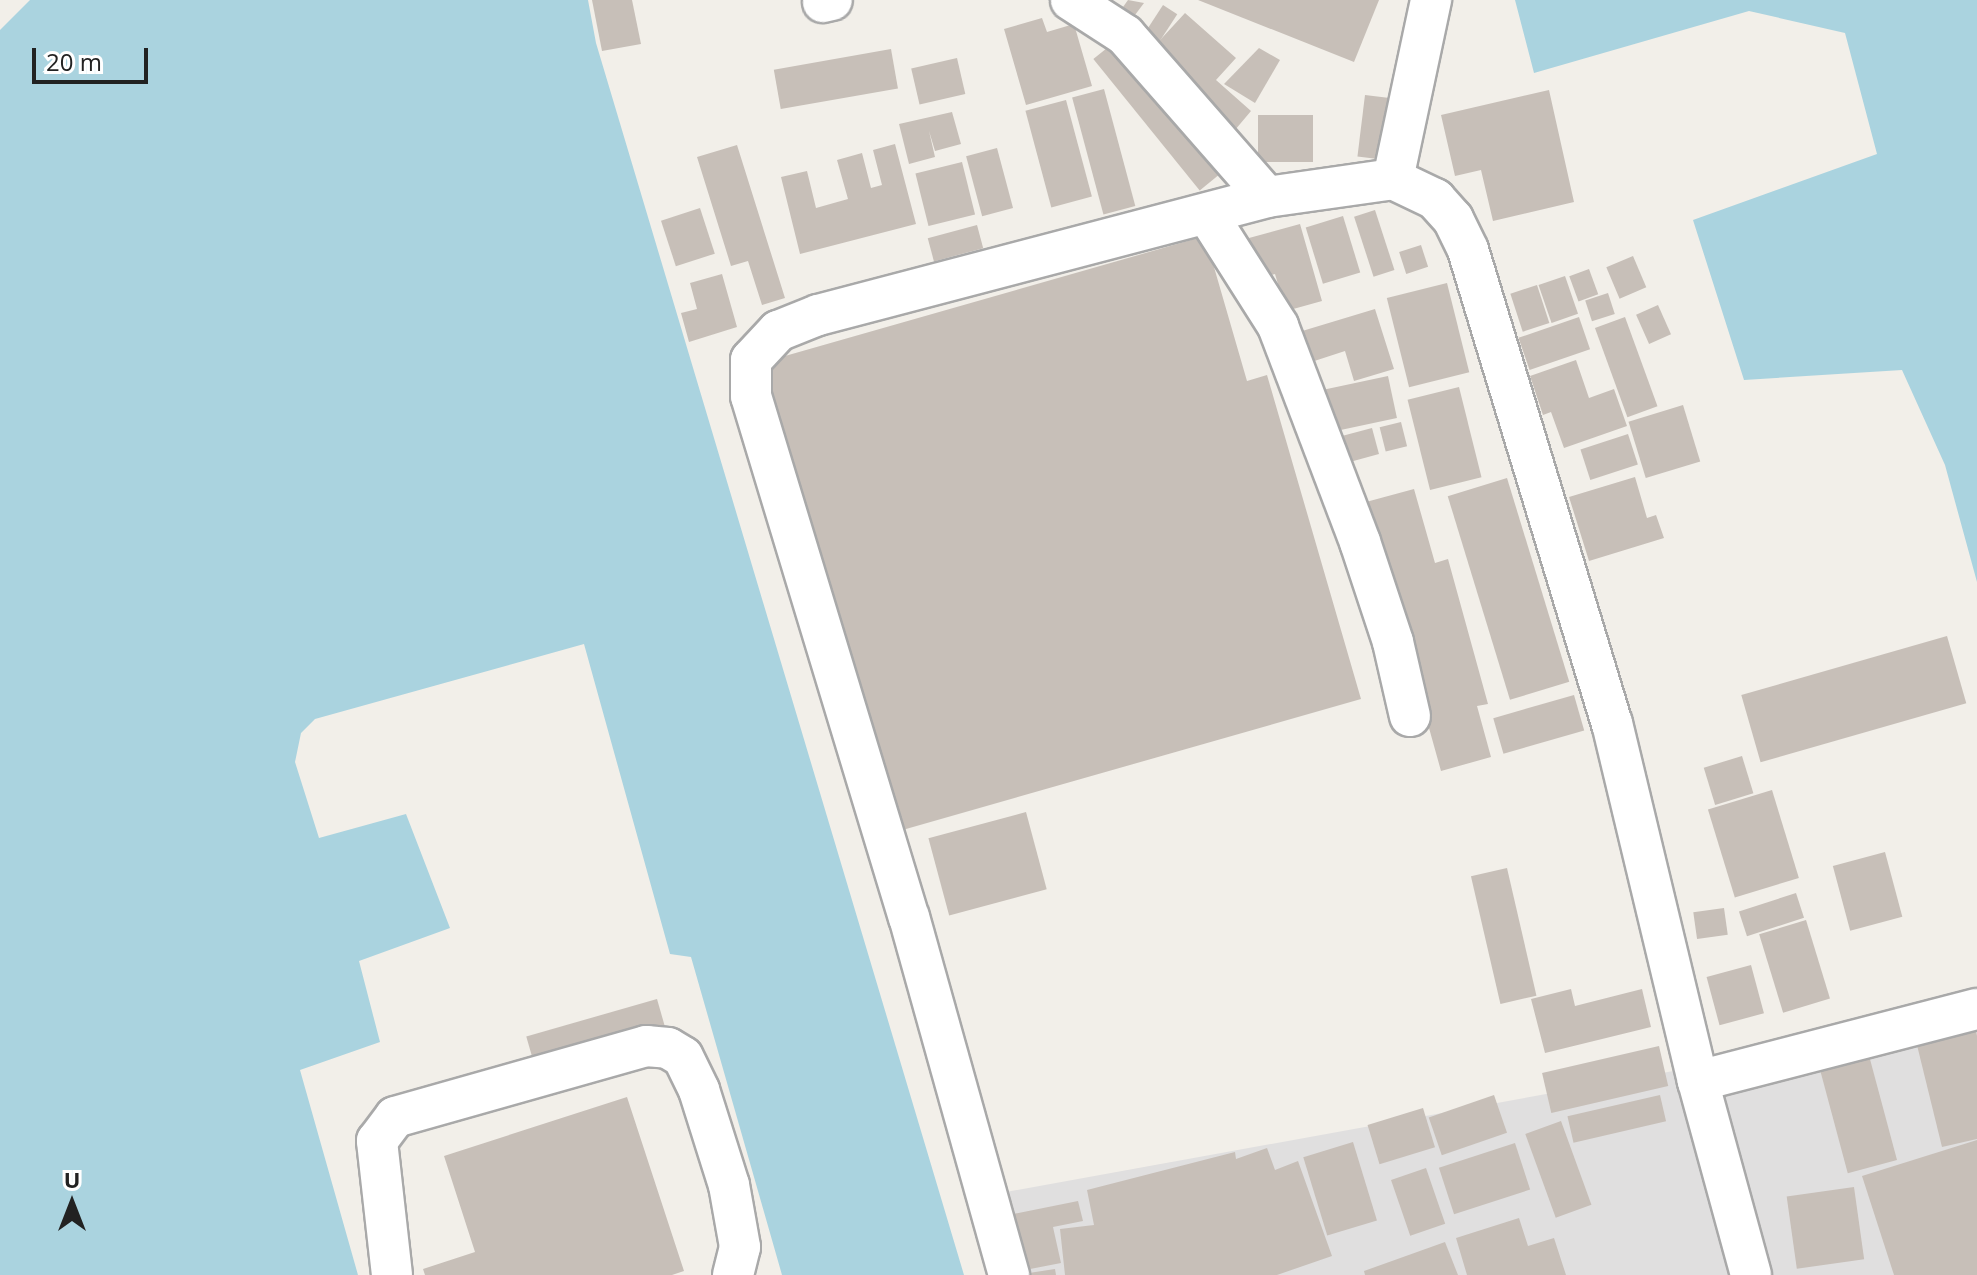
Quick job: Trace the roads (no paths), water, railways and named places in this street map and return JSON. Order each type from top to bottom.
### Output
[{"type":"street","points":[[1071,0],[1125,35],[1267,197]]},
{"type":"street","points":[[1393,179],[1431,0]]},
{"type":"street","points":[[1009,1275],[909,918],[751,396],[751,360],[778,331],[818,315],[1267,197],[1393,179],[1435,199],[1453,219],[1468,250],[1612,723],[1698,1081],[1751,1275]]},
{"type":"street","points":[[1207,214],[1278,326],[1360,542],[1393,642],[1410,716]]},
{"type":"street","points":[[1698,1081],[1977,1009]]},
{"type":"street","points":[[392,1275],[377,1141],[395,1117],[646,1046],[668,1048],[683,1057],[699,1090],[729,1185],[739,1263],[733,1275]]},
{"type":"water","points":[[30,0],[588,0],[596,43],[964,1275],[782,1275],[691,957],[670,954],[584,644],[315,719],[301,733],[295,762],[319,838],[406,814],[450,928],[359,961],[380,1042],[300,1070],[358,1275],[0,1275],[0,30]]},
{"type":"water","points":[[1515,0],[1977,0],[1977,582],[1945,465],[1902,370],[1744,380],[1693,220],[1877,154],[1845,33],[1749,11],[1534,73]]}]
